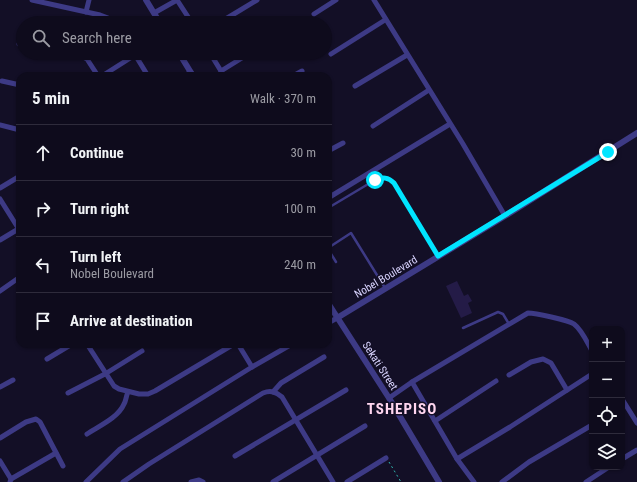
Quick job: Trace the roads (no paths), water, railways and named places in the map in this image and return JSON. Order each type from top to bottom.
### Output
[{"type":"street","points":[[32,0],[42,1],[102,16]]},
{"type":"street","points":[[86,12],[89,0]]},
{"type":"street","points":[[146,0],[156,16]]},
{"type":"street","points":[[154,13],[177,0],[187,16]]},
{"type":"street","points":[[231,16],[257,0]]},
{"type":"street","points":[[374,0],[505,216]]},
{"type":"street","points":[[314,14],[333,1]]},
{"type":"street","points":[[332,53],[385,20]]},
{"type":"street","points":[[355,86],[407,55]]},
{"type":"street","points":[[88,60],[95,72]]},
{"type":"street","points":[[108,72],[126,60]]},
{"type":"street","points":[[139,60],[146,72]]},
{"type":"street","points":[[183,60],[191,72]]},
{"type":"street","points":[[214,60],[221,72]]},
{"type":"street","points":[[225,72],[241,60]]},
{"type":"street","points":[[2,81],[16,84]]},
{"type":"street","points":[[373,126],[429,90]]},
{"type":"street","points":[[332,196],[450,124]]},
{"type":"street","points":[[1,127],[16,129]]},
{"type":"street","name":"Nobel Boulevard","points":[[332,321],[505,216],[637,133]]},
{"type":"street","points":[[332,149],[343,142]]},
{"type":"street","points":[[0,188],[16,178]]},
{"type":"street","points":[[0,199],[16,223]]},
{"type":"street","points":[[0,240],[16,231]]},
{"type":"street","points":[[0,291],[16,280]]},
{"type":"street","name":"Sekati Street","points":[[332,310],[389,398],[439,482]]},
{"type":"street","points":[[389,398],[412,382],[524,315],[531,313],[570,322],[579,329],[589,345]]},
{"type":"street","points":[[47,359],[65,348]]},
{"type":"street","points":[[89,348],[114,386],[128,392],[138,394],[151,393],[227,348]]},
{"type":"street","points":[[240,348],[252,367]]},
{"type":"street","points":[[86,482],[120,449],[285,348]]},
{"type":"street","points":[[68,393],[105,374],[142,351]]},
{"type":"street","points":[[273,392],[281,383],[324,357]]},
{"type":"street","points":[[509,375],[530,362],[543,359],[547,360],[553,366],[567,390]]},
{"type":"street","points":[[457,459],[589,376]]},
{"type":"street","points":[[0,388],[13,380]]},
{"type":"street","points":[[412,382],[457,459],[474,482]]},
{"type":"street","points":[[435,421],[496,382]]},
{"type":"street","points":[[235,456],[346,390]]},
{"type":"street","points":[[87,434],[114,416],[120,410],[124,404],[128,392]]},
{"type":"street","points":[[123,482],[149,464],[263,393],[273,392],[282,398],[333,482]]},
{"type":"street","points":[[625,407],[637,423]]},
{"type":"street","points":[[0,438],[26,422],[36,419],[40,422],[63,466]]},
{"type":"street","points":[[273,482],[365,426]]},
{"type":"street","points":[[502,482],[529,462],[589,426]]},
{"type":"street","points":[[625,457],[637,450]]},
{"type":"street","points":[[0,461],[10,480],[56,453]]},
{"type":"street","points":[[347,482],[386,458]]},
{"type":"street","points":[[586,482],[604,470]]},
{"type":"street","points":[[191,482],[199,480],[203,482]]},
{"type":"lane","points":[[332,206],[375,180],[387,178],[394,183],[438,256]]},
{"type":"lane","points":[[332,245],[351,233],[385,288]]},
{"type":"lane","points":[[332,255],[336,262]]},
{"type":"lane","points":[[463,328],[498,312],[503,314],[509,324]]},
{"type":"district","name":"TSHEPISO","points":[[402,409]]}]
